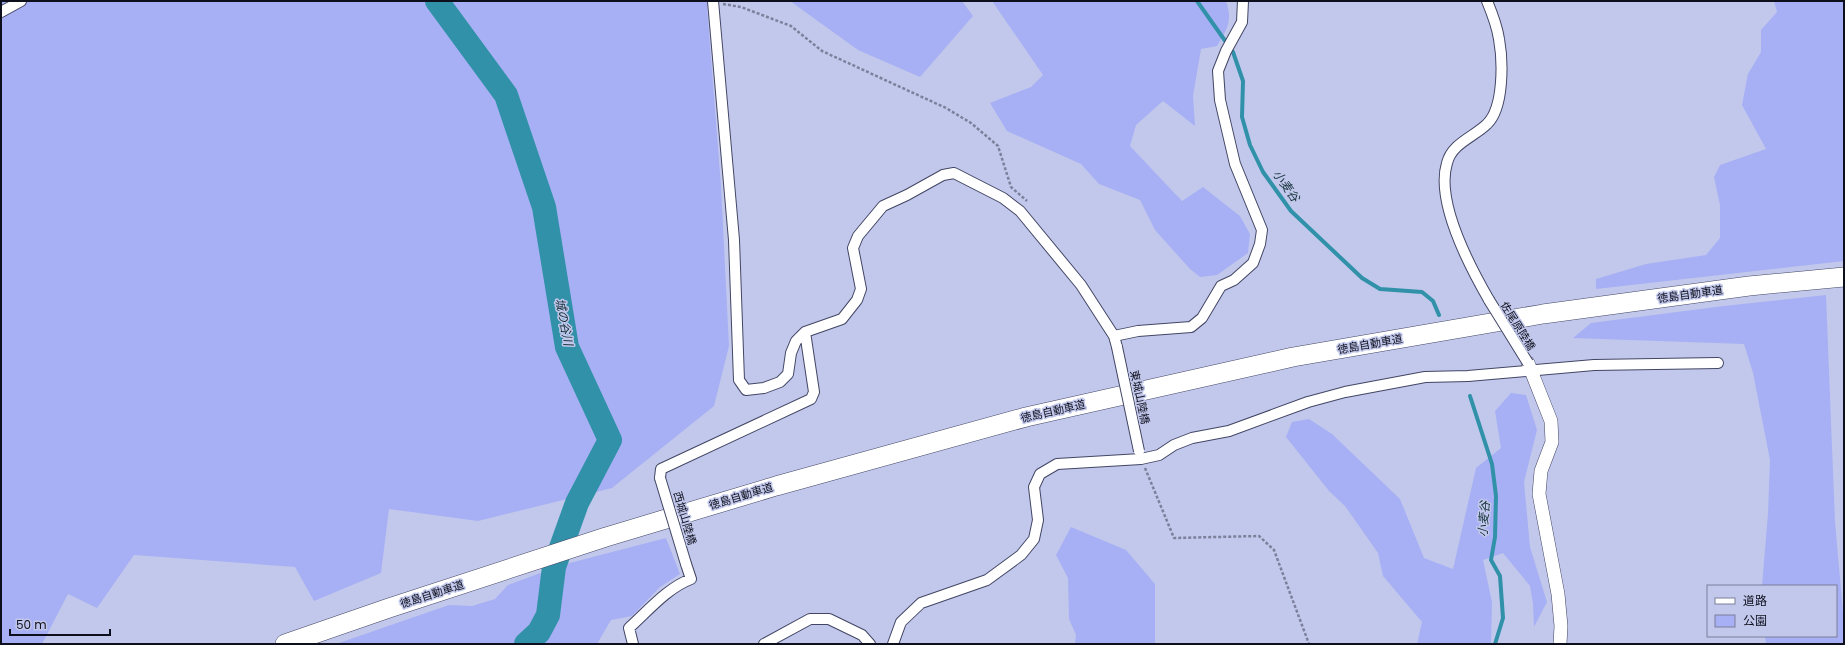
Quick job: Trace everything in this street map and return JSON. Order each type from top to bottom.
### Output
[{"type":"highway","name":"徳島自動車道","points":[[293,641],[496,572],[606,537],[776,486],[1026,418],[1293,357],[1543,314],[1748,286],[1844,277]]},
{"type":"street","points":[[1,12],[21,1]]},
{"type":"street","points":[[717,2],[734,240],[739,380],[746,390],[764,388],[780,382],[788,374],[791,353],[796,341],[805,332],[842,319],[857,300],[861,289],[853,248],[858,236],[883,206],[907,195],[943,175],[954,173],[1003,198],[1020,211],[1081,285],[1114,336],[1138,331],[1191,327],[1202,318],[1222,286],[1234,280],[1253,263],[1260,244],[1262,230],[1235,164],[1220,100],[1218,71],[1226,51],[1242,22],[1243,1]]},
{"type":"street","name":"佐尾原陸橋","points":[[1487,1],[1499,39],[1502,80],[1498,106],[1488,123],[1456,147],[1447,163],[1444,183],[1453,226],[1474,275],[1530,367]]},
{"type":"street","name":"西城山陸橋","points":[[633,644],[629,628],[672,590],[683,582],[692,579],[660,478],[660,468],[811,399],[814,392],[805,332]]},
{"type":"street","name":"東城山陸橋","points":[[1114,336],[1140,455]]},
{"type":"street","points":[[893,644],[901,622],[921,603],[987,580],[1021,555],[1034,539],[1037,527],[1038,520],[1034,487],[1040,474],[1057,464],[1140,455],[1158,455],[1174,445],[1192,438],[1229,431],[1308,402],[1345,392],[1425,377],[1530,367],[1718,363]]},
{"type":"street","points":[[1530,367],[1551,421],[1552,442],[1541,471],[1539,494],[1558,594],[1561,626],[1560,644]]},
{"type":"street","points":[[764,644],[810,619],[829,619],[862,635],[870,644]]},
{"type":"path","points":[[717,2],[741,7],[791,26],[822,51],[946,108],[971,123],[998,146],[1011,186],[1026,199],[1030,205]]},
{"type":"path","points":[[1140,455],[1174,538],[1259,536],[1274,550],[1309,644]]},
{"type":"green space","points":[[1,1],[712,1],[707,7],[721,186],[729,346],[714,406],[612,488],[478,521],[389,509],[381,573],[314,601],[295,567],[134,555],[97,608],[68,594],[42,644],[1,644]]},
{"type":"green space","points":[[790,1],[962,1],[973,16],[920,77],[858,50]]},
{"type":"green space","points":[[992,1],[1226,1],[1229,20],[1224,35],[1217,46],[1201,49],[1193,96],[1195,126],[1163,101],[1136,125],[1130,146],[1182,201],[1203,187],[1240,216],[1250,234],[1248,253],[1217,275],[1200,277],[1190,269],[1155,230],[1140,200],[1099,184],[1081,164],[1007,131],[990,103],[1031,87],[1043,75]]},
{"type":"green space","points":[[1774,1],[1844,1],[1844,261],[1596,289],[1596,279],[1646,264],[1706,255],[1720,238],[1720,205],[1714,177],[1720,165],[1766,149],[1742,105],[1748,74],[1761,52],[1761,30],[1777,12]]},
{"type":"green space","points":[[1826,295],[1835,522],[1844,624],[1844,644],[1766,644],[1765,637],[1837,637],[1837,585],[1762,585],[1768,513],[1770,460],[1753,373],[1744,344],[1573,338],[1591,323]]},
{"type":"green space","points":[[1511,393],[1526,395],[1537,430],[1524,482],[1530,547],[1547,602],[1534,627],[1533,604],[1530,586],[1503,553],[1483,560],[1492,602],[1491,644],[1417,644],[1422,622],[1383,576],[1378,553],[1345,506],[1329,491],[1286,437],[1292,422],[1309,419],[1332,434],[1400,499],[1424,558],[1453,569],[1476,468],[1501,448],[1495,411]]},
{"type":"green space","points":[[1071,527],[1126,550],[1155,584],[1155,644],[1075,644],[1076,635],[1069,619],[1068,578],[1056,555]]},
{"type":"green space","points":[[666,538],[680,574],[660,587],[632,616],[611,620],[597,644],[336,644],[449,605],[472,606],[495,599],[508,585],[562,565]]},
{"type":"waterway","name":"城の谷川","points":[[437,1],[506,95],[544,207],[567,347],[610,440],[577,503],[554,567],[548,615],[539,632],[526,644]]},
{"type":"waterway","name":"小麦谷","points":[[1197,1],[1233,52],[1243,81],[1242,117],[1250,145],[1263,172],[1291,211],[1362,278],[1380,289],[1422,292],[1433,301],[1439,315]]},
{"type":"waterway","name":"小麦谷","points":[[1470,396],[1492,464],[1496,496],[1495,537],[1491,560],[1500,576],[1503,618],[1495,644]]}]
